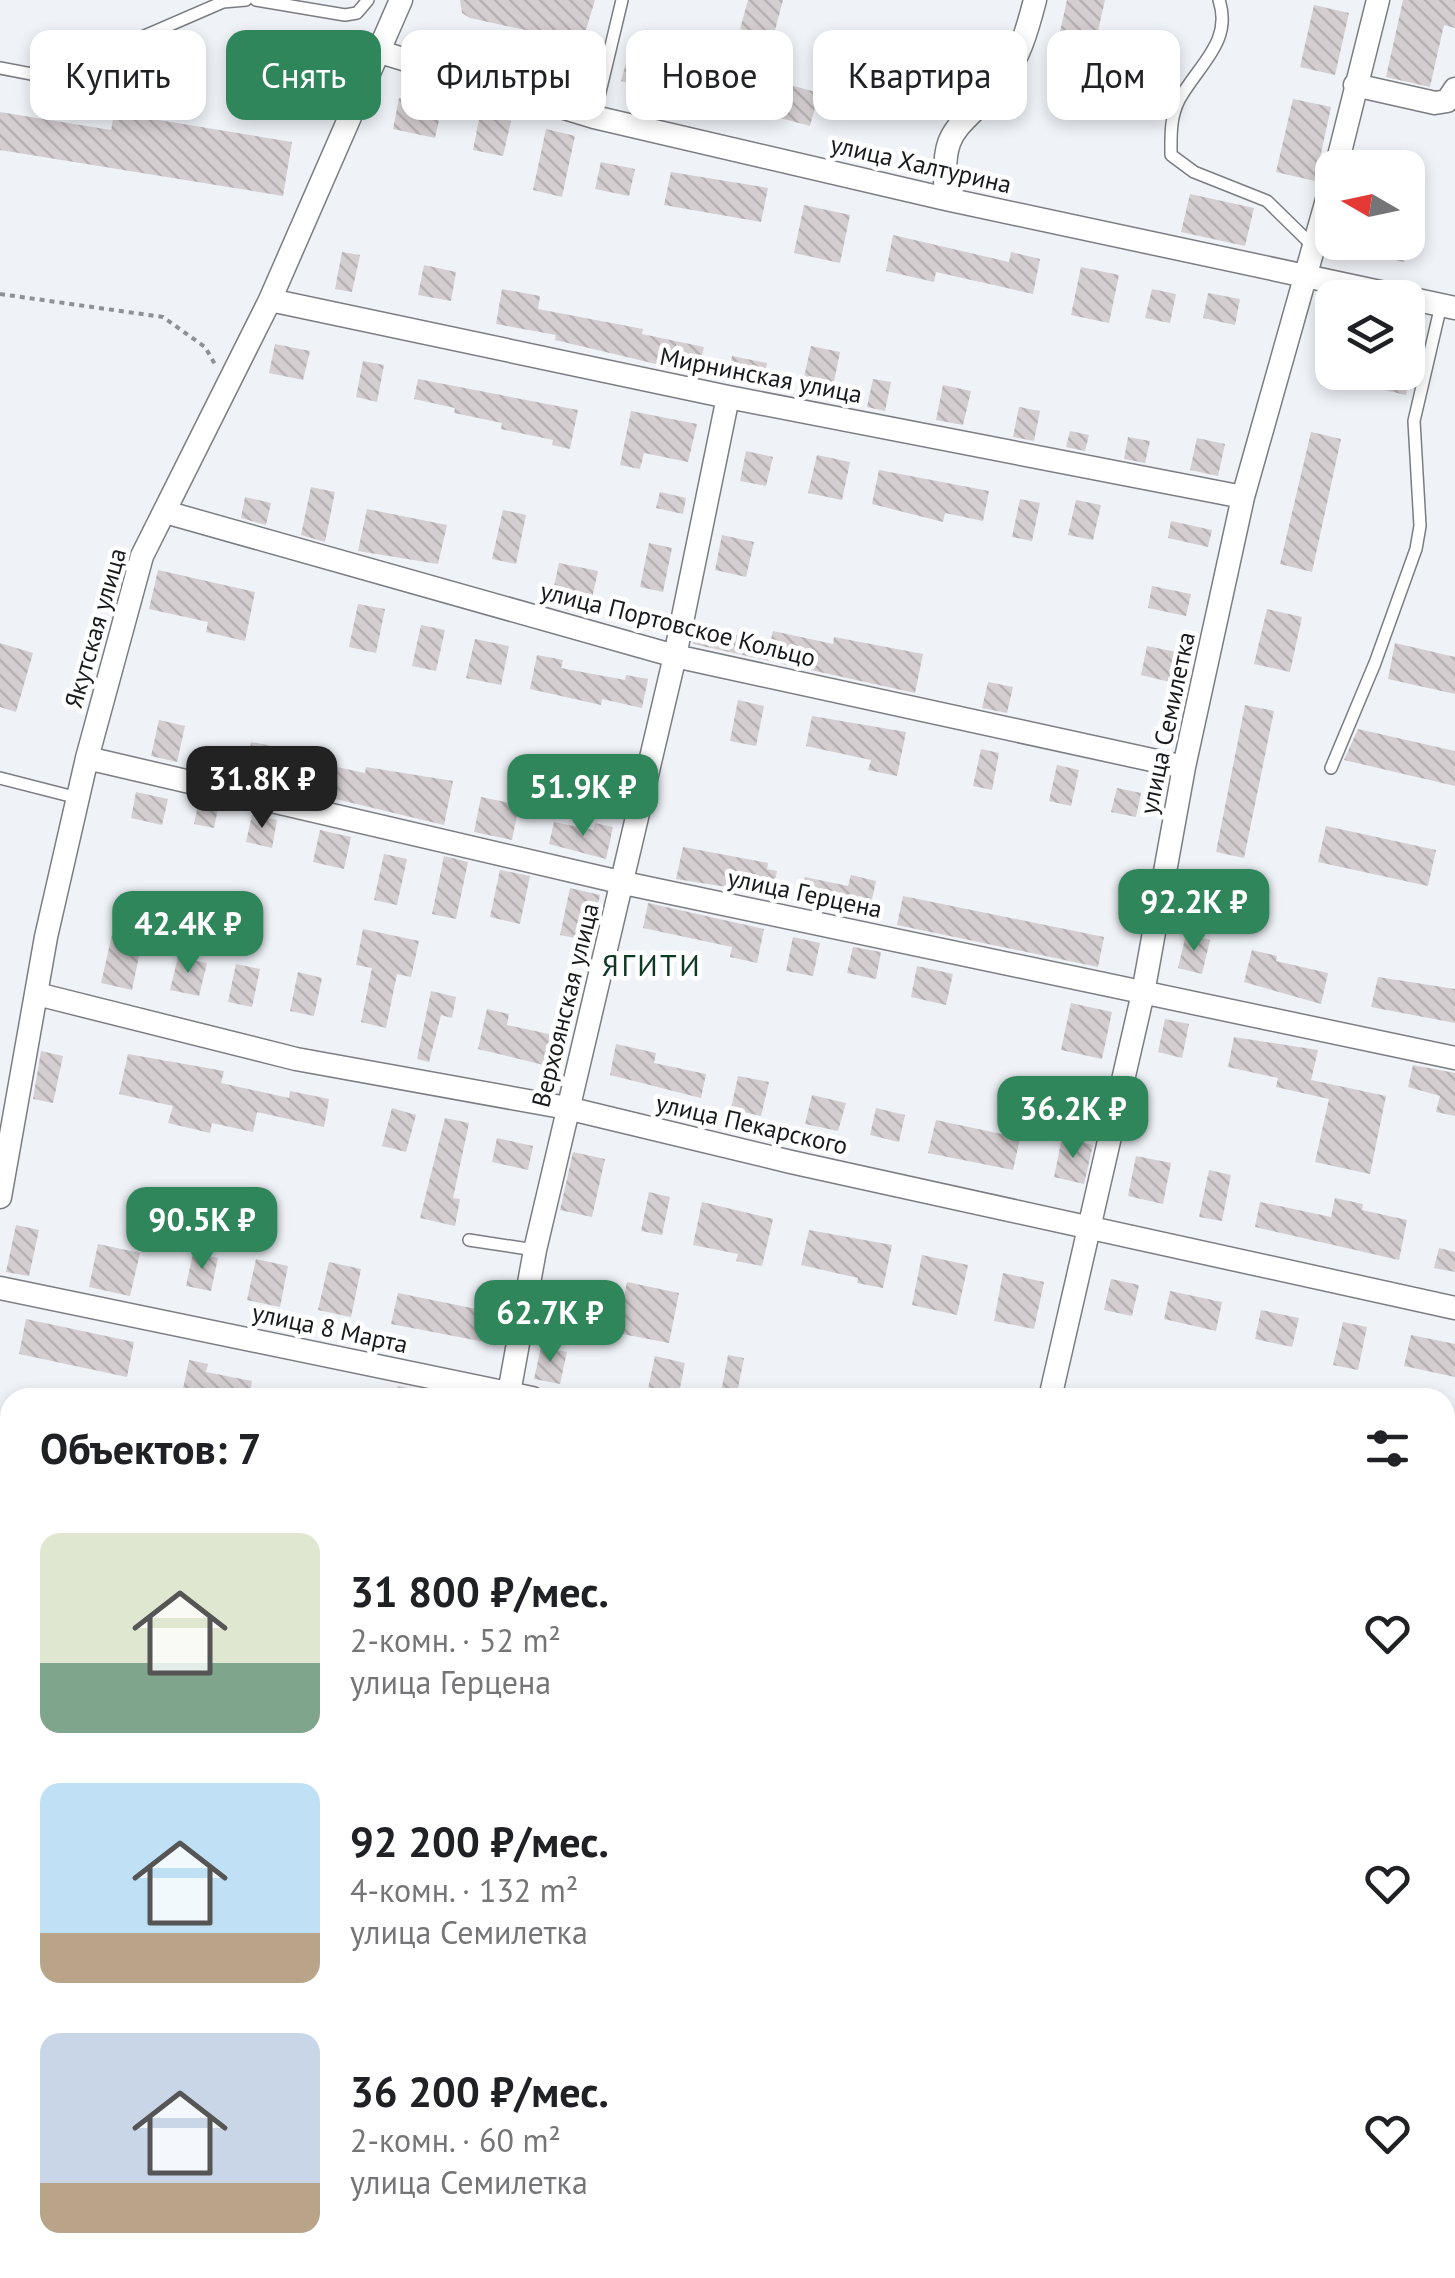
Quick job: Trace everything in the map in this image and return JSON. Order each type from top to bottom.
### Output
[{"type":"street","name":"Якутская улица","points":[[381,50],[401,0]]},
{"type":"street","points":[[946,199],[944,172],[954,132],[1010,66],[1025,40],[1035,0]]},
{"type":"street","points":[[1340,150],[1378,0]]},
{"type":"street","points":[[1355,86],[1435,102],[1447,101],[1455,89]]},
{"type":"street","name":"Якутская улица","points":[[0,1197],[78,798],[142,556],[270,300],[350,120]]},
{"type":"street","name":"улица Халтурина","points":[[606,120],[946,199],[1448,306]]},
{"type":"street","name":"улица Семилетка","points":[[1052,1388],[1143,993],[1184,767],[1243,497],[1315,248]]},
{"type":"street","name":"Мирнинская улица","points":[[270,300],[728,398],[1243,497]]},
{"type":"street","name":"Верхоянская улица","points":[[522,1388],[535,1250],[624,883],[728,398]]},
{"type":"street","name":"улица Портовское Кольцо","points":[[165,512],[675,656],[1184,767]]},
{"type":"street","name":"улица Герцена","points":[[87,758],[624,883],[1455,1058]]},
{"type":"street","name":"улица Пекарского","points":[[37,994],[296,1059],[568,1108],[1086,1228],[1455,1308]]},
{"type":"street","name":"улица 8 Марта","points":[[0,1288],[487,1388]]},
{"type":"lane","points":[[0,68],[42,76],[59,73],[223,2],[246,0]]},
{"type":"lane","points":[[256,0],[345,15],[357,12],[368,0]]},
{"type":"lane","points":[[606,67],[622,0]]},
{"type":"lane","points":[[1219,0],[1224,17],[1222,38],[1179,100],[1170,123],[1171,155],[1194,172],[1267,200],[1315,248]]},
{"type":"lane","points":[[1331,768],[1375,664],[1416,549],[1420,526],[1414,421],[1448,306]]},
{"type":"lane","points":[[0,778],[78,798]]},
{"type":"lane","points":[[469,1240],[535,1250]]},
{"type":"path","points":[[0,294],[163,318],[204,347],[226,383]]},
{"type":"building","points":[[460,0],[595,0],[586,30],[525,30],[462,13]]},
{"type":"building","points":[[748,0],[783,0],[775,30],[740,29]]},
{"type":"building","points":[[1067,0],[1105,0],[1098,30],[1060,30]]},
{"type":"building","points":[[1403,0],[1455,0],[1455,28],[1444,25],[1430,87],[1386,77]]},
{"type":"building","points":[[1314,5],[1349,13],[1335,75],[1300,67]]},
{"type":"building","points":[[793,86],[813,91],[810,126],[788,120],[793,120]]},
{"type":"building","points":[[399,98],[401,120],[439,120],[435,138],[393,129]]},
{"type":"building","points":[[1293,99],[1331,107],[1322,150],[1315,150],[1315,181],[1276,172]]},
{"type":"building","points":[[0,112],[30,117],[30,120],[111,130],[113,120],[158,120],[292,142],[283,196],[0,150]]},
{"type":"building","points":[[479,120],[511,121],[503,156],[473,150]]},
{"type":"building","points":[[546,129],[575,136],[562,197],[533,190]]},
{"type":"building","points":[[601,162],[635,169],[629,196],[595,189]]},
{"type":"building","points":[[671,172],[768,188],[761,222],[664,205]]},
{"type":"building","points":[[1190,194],[1254,208],[1245,246],[1181,232]]},
{"type":"building","points":[[804,205],[850,215],[840,263],[794,253]]},
{"type":"building","points":[[893,235],[1009,262],[1011,252],[1040,259],[1033,294],[936,272],[934,282],[886,271]]},
{"type":"building","points":[[342,252],[360,255],[352,292],[335,289]]},
{"type":"building","points":[[424,265],[456,272],[451,301],[418,295]]},
{"type":"building","points":[[1081,267],[1119,275],[1109,323],[1071,315]]},
{"type":"building","points":[[502,289],[540,296],[538,309],[643,329],[642,334],[704,347],[698,374],[555,340],[556,335],[496,324]]},
{"type":"building","points":[[1152,289],[1176,294],[1170,323],[1145,318]]},
{"type":"building","points":[[1208,293],[1240,299],[1235,325],[1203,318]]},
{"type":"building","points":[[275,344],[310,351],[303,380],[269,373]]},
{"type":"building","points":[[811,346],[840,352],[830,401],[800,395]]},
{"type":"building","points":[[732,356],[767,363],[762,388],[727,381]]},
{"type":"building","points":[[363,361],[384,365],[377,402],[356,397]]},
{"type":"building","points":[[418,379],[578,410],[570,449],[552,445],[553,440],[501,429],[502,423],[414,399]]},
{"type":"building","points":[[873,379],[891,382],[885,411],[867,407]]},
{"type":"building","points":[[943,385],[971,391],[963,425],[936,420]]},
{"type":"building","points":[[1019,407],[1040,411],[1034,441],[1013,437]]},
{"type":"building","points":[[631,411],[697,424],[688,462],[644,453],[640,469],[620,465]]},
{"type":"building","points":[[1070,431],[1089,435],[1085,451],[1066,447]]},
{"type":"building","points":[[1311,432],[1341,439],[1312,572],[1280,564]]},
{"type":"building","points":[[1128,437],[1150,441],[1145,463],[1124,459]]},
{"type":"building","points":[[1197,438],[1225,444],[1218,476],[1190,470]]},
{"type":"building","points":[[746,451],[773,457],[766,486],[740,481]]},
{"type":"building","points":[[817,455],[850,462],[842,500],[808,493]]},
{"type":"building","points":[[879,470],[989,491],[983,521],[945,513],[943,522],[872,504]]},
{"type":"building","points":[[311,487],[335,492],[325,542],[301,535]]},
{"type":"building","points":[[660,492],[686,498],[683,514],[656,508]]},
{"type":"building","points":[[245,497],[271,503],[266,525],[241,518]]},
{"type":"building","points":[[1020,499],[1040,503],[1032,541],[1012,537]]},
{"type":"building","points":[[1076,500],[1101,505],[1093,540],[1068,535]]},
{"type":"building","points":[[367,509],[447,525],[438,564],[358,551]]},
{"type":"building","points":[[503,510],[526,515],[516,564],[492,559]]},
{"type":"building","points":[[1171,521],[1212,530],[1208,547],[1168,538]]},
{"type":"building","points":[[722,535],[754,542],[746,577],[715,570]]},
{"type":"building","points":[[649,543],[672,548],[663,592],[640,587]]},
{"type":"building","points":[[559,563],[598,571],[588,616],[550,605]]},
{"type":"building","points":[[158,570],[255,592],[245,641],[206,632],[208,622],[149,609]]},
{"type":"building","points":[[1152,586],[1191,594],[1186,616],[1148,608]]},
{"type":"building","points":[[358,604],[385,609],[376,653],[349,647]]},
{"type":"building","points":[[1267,609],[1302,617],[1290,672],[1254,664]]},
{"type":"building","points":[[421,625],[445,630],[436,671],[412,666]]},
{"type":"building","points":[[697,626],[770,643],[773,631],[833,644],[834,637],[923,654],[915,693],[693,644]]},
{"type":"building","points":[[475,639],[509,646],[501,685],[466,678]]},
{"type":"building","points":[[0,643],[33,653],[16,712],[0,707]]},
{"type":"building","points":[[1395,643],[1455,657],[1455,694],[1388,679]]},
{"type":"building","points":[[1147,646],[1176,652],[1170,682],[1141,675]]},
{"type":"building","points":[[537,655],[563,660],[561,668],[625,680],[626,675],[648,679],[642,708],[602,699],[601,705],[530,689]]},
{"type":"building","points":[[988,682],[1013,687],[1007,713],[982,708]]},
{"type":"building","points":[[738,700],[764,706],[756,746],[730,741]]},
{"type":"building","points":[[1245,705],[1274,711],[1244,858],[1216,852]]},
{"type":"building","points":[[812,716],[906,732],[897,776],[868,770],[871,760],[806,746]]},
{"type":"building","points":[[159,720],[185,726],[177,762],[151,756]]},
{"type":"building","points":[[1358,729],[1455,751],[1455,786],[1344,760]]},
{"type":"building","points":[[251,742],[276,747],[268,785],[243,779]]},
{"type":"building","points":[[981,749],[999,753],[992,790],[973,786]]},
{"type":"building","points":[[308,761],[365,773],[366,767],[453,781],[444,825],[302,791]]},
{"type":"building","points":[[1057,765],[1079,770],[1071,806],[1049,801]]},
{"type":"building","points":[[1117,788],[1141,793],[1136,817],[1111,812]]},
{"type":"building","points":[[136,792],[168,799],[162,825],[131,818]]},
{"type":"building","points":[[481,797],[519,805],[512,840],[474,832]]},
{"type":"building","points":[[199,800],[219,804],[214,828],[194,824]]},
{"type":"building","points":[[252,815],[277,820],[272,848],[246,842]]},
{"type":"building","points":[[554,822],[593,830],[595,823],[613,827],[606,859],[549,844]]},
{"type":"building","points":[[1326,826],[1436,850],[1428,886],[1318,862]]},
{"type":"building","points":[[320,830],[351,837],[344,869],[313,862]]},
{"type":"building","points":[[683,847],[768,863],[767,869],[777,871],[772,894],[676,879]]},
{"type":"building","points":[[384,854],[407,859],[397,905],[374,900]]},
{"type":"building","points":[[444,856],[468,862],[456,919],[432,914]]},
{"type":"building","points":[[500,870],[530,876],[520,924],[490,917]]},
{"type":"building","points":[[851,875],[876,881],[868,918],[800,900],[805,877],[848,886]]},
{"type":"building","points":[[570,888],[600,895],[591,941],[560,935]]},
{"type":"building","points":[[903,896],[1104,937],[1098,967],[897,925]]},
{"type":"building","points":[[648,903],[764,929],[757,963],[730,957],[732,947],[643,928]]},
{"type":"building","points":[[363,929],[419,941],[411,977],[397,974],[386,1028],[361,1022],[372,968],[356,965]]},
{"type":"building","points":[[1186,934],[1210,940],[1202,974],[1178,968]]},
{"type":"building","points":[[112,935],[142,941],[132,990],[101,983]]},
{"type":"building","points":[[793,937],[820,943],[813,976],[786,971]]},
{"type":"building","points":[[853,947],[881,952],[876,979],[847,973]]},
{"type":"building","points":[[1252,950],[1277,956],[1276,961],[1328,973],[1321,1004],[1244,982]]},
{"type":"building","points":[[178,957],[207,963],[199,996],[170,990]]},
{"type":"building","points":[[236,964],[260,969],[252,1007],[228,1002]]},
{"type":"building","points":[[917,966],[953,974],[946,1005],[911,997]]},
{"type":"building","points":[[298,972],[322,978],[314,1016],[290,1011]]},
{"type":"building","points":[[1378,977],[1455,989],[1455,1023],[1371,1007]]},
{"type":"building","points":[[431,991],[456,997],[452,1018],[441,1015],[429,1062],[417,1059]]},
{"type":"building","points":[[1071,1003],[1112,1012],[1102,1059],[1061,1050]]},
{"type":"building","points":[[487,1009],[509,1014],[507,1025],[563,1037],[556,1068],[478,1049]]},
{"type":"building","points":[[1165,1019],[1189,1024],[1182,1058],[1158,1052]]},
{"type":"building","points":[[1234,1037],[1318,1050],[1311,1080],[1386,1096],[1370,1174],[1315,1162],[1329,1099],[1276,1087],[1278,1078],[1228,1067]]},
{"type":"building","points":[[616,1044],[656,1053],[654,1063],[706,1074],[701,1098],[610,1075]]},
{"type":"building","points":[[41,1051],[63,1056],[53,1103],[33,1099]]},
{"type":"building","points":[[128,1054],[224,1071],[221,1083],[289,1098],[290,1091],[329,1099],[324,1127],[257,1112],[253,1132],[212,1123],[210,1133],[168,1123],[173,1106],[119,1094]]},
{"type":"building","points":[[1413,1065],[1455,1073],[1455,1116],[1436,1112],[1440,1096],[1408,1087]]},
{"type":"building","points":[[738,1076],[769,1082],[761,1116],[731,1109]]},
{"type":"building","points":[[812,1095],[846,1103],[838,1131],[805,1124]]},
{"type":"building","points":[[392,1108],[416,1115],[406,1152],[382,1146]]},
{"type":"building","points":[[876,1108],[905,1115],[899,1142],[870,1135]]},
{"type":"building","points":[[445,1118],[469,1123],[453,1198],[460,1199],[455,1226],[420,1218]]},
{"type":"building","points":[[936,1120],[1020,1138],[1013,1170],[928,1153]]},
{"type":"building","points":[[497,1138],[533,1146],[528,1170],[492,1162]]},
{"type":"building","points":[[1062,1138],[1093,1145],[1084,1184],[1054,1177]]},
{"type":"building","points":[[573,1152],[605,1159],[592,1217],[560,1210]]},
{"type":"building","points":[[1136,1156],[1171,1163],[1163,1204],[1128,1196]]},
{"type":"building","points":[[1209,1170],[1231,1175],[1222,1221],[1199,1217]]},
{"type":"building","points":[[649,1192],[670,1197],[662,1235],[641,1231]]},
{"type":"building","points":[[1335,1198],[1363,1204],[1362,1210],[1407,1220],[1399,1260],[1255,1227],[1260,1202],[1331,1217]]},
{"type":"building","points":[[702,1202],[773,1219],[762,1266],[736,1261],[738,1254],[693,1245]]},
{"type":"building","points":[[16,1225],[39,1230],[29,1276],[6,1272]]},
{"type":"building","points":[[809,1230],[892,1245],[883,1288],[801,1265]]},
{"type":"building","points":[[98,1244],[140,1253],[130,1296],[89,1287]]},
{"type":"building","points":[[1439,1248],[1455,1252],[1455,1272],[1434,1268]]},
{"type":"building","points":[[193,1253],[218,1258],[211,1291],[186,1286]]},
{"type":"building","points":[[922,1255],[968,1265],[957,1315],[912,1305]]},
{"type":"building","points":[[256,1259],[288,1266],[280,1307],[247,1300]]},
{"type":"building","points":[[329,1262],[361,1269],[351,1317],[318,1310]]},
{"type":"building","points":[[1003,1273],[1044,1282],[1034,1329],[994,1321]]},
{"type":"building","points":[[1111,1279],[1139,1285],[1132,1316],[1104,1310]]},
{"type":"building","points":[[627,1282],[679,1293],[669,1343],[617,1333]]},
{"type":"building","points":[[1170,1291],[1222,1302],[1216,1331],[1164,1319]]},
{"type":"building","points":[[398,1293],[491,1312],[485,1342],[391,1324]]},
{"type":"building","points":[[1261,1310],[1299,1318],[1292,1347],[1255,1339]]},
{"type":"building","points":[[26,1319],[134,1342],[127,1377],[19,1354]]},
{"type":"building","points":[[1343,1322],[1367,1327],[1358,1370],[1333,1365]]},
{"type":"building","points":[[1411,1335],[1455,1344],[1455,1377],[1404,1366]]},
{"type":"building","points":[[541,1347],[567,1352],[560,1384],[534,1379]]},
{"type":"building","points":[[728,1355],[744,1358],[738,1388],[722,1388]]},
{"type":"building","points":[[655,1356],[685,1363],[680,1388],[648,1388]]},
{"type":"building","points":[[189,1360],[208,1364],[206,1372],[252,1381],[251,1388],[183,1388]]},
{"type":"district","name":"ЯГИТИ","points":[[652,964]]}]
